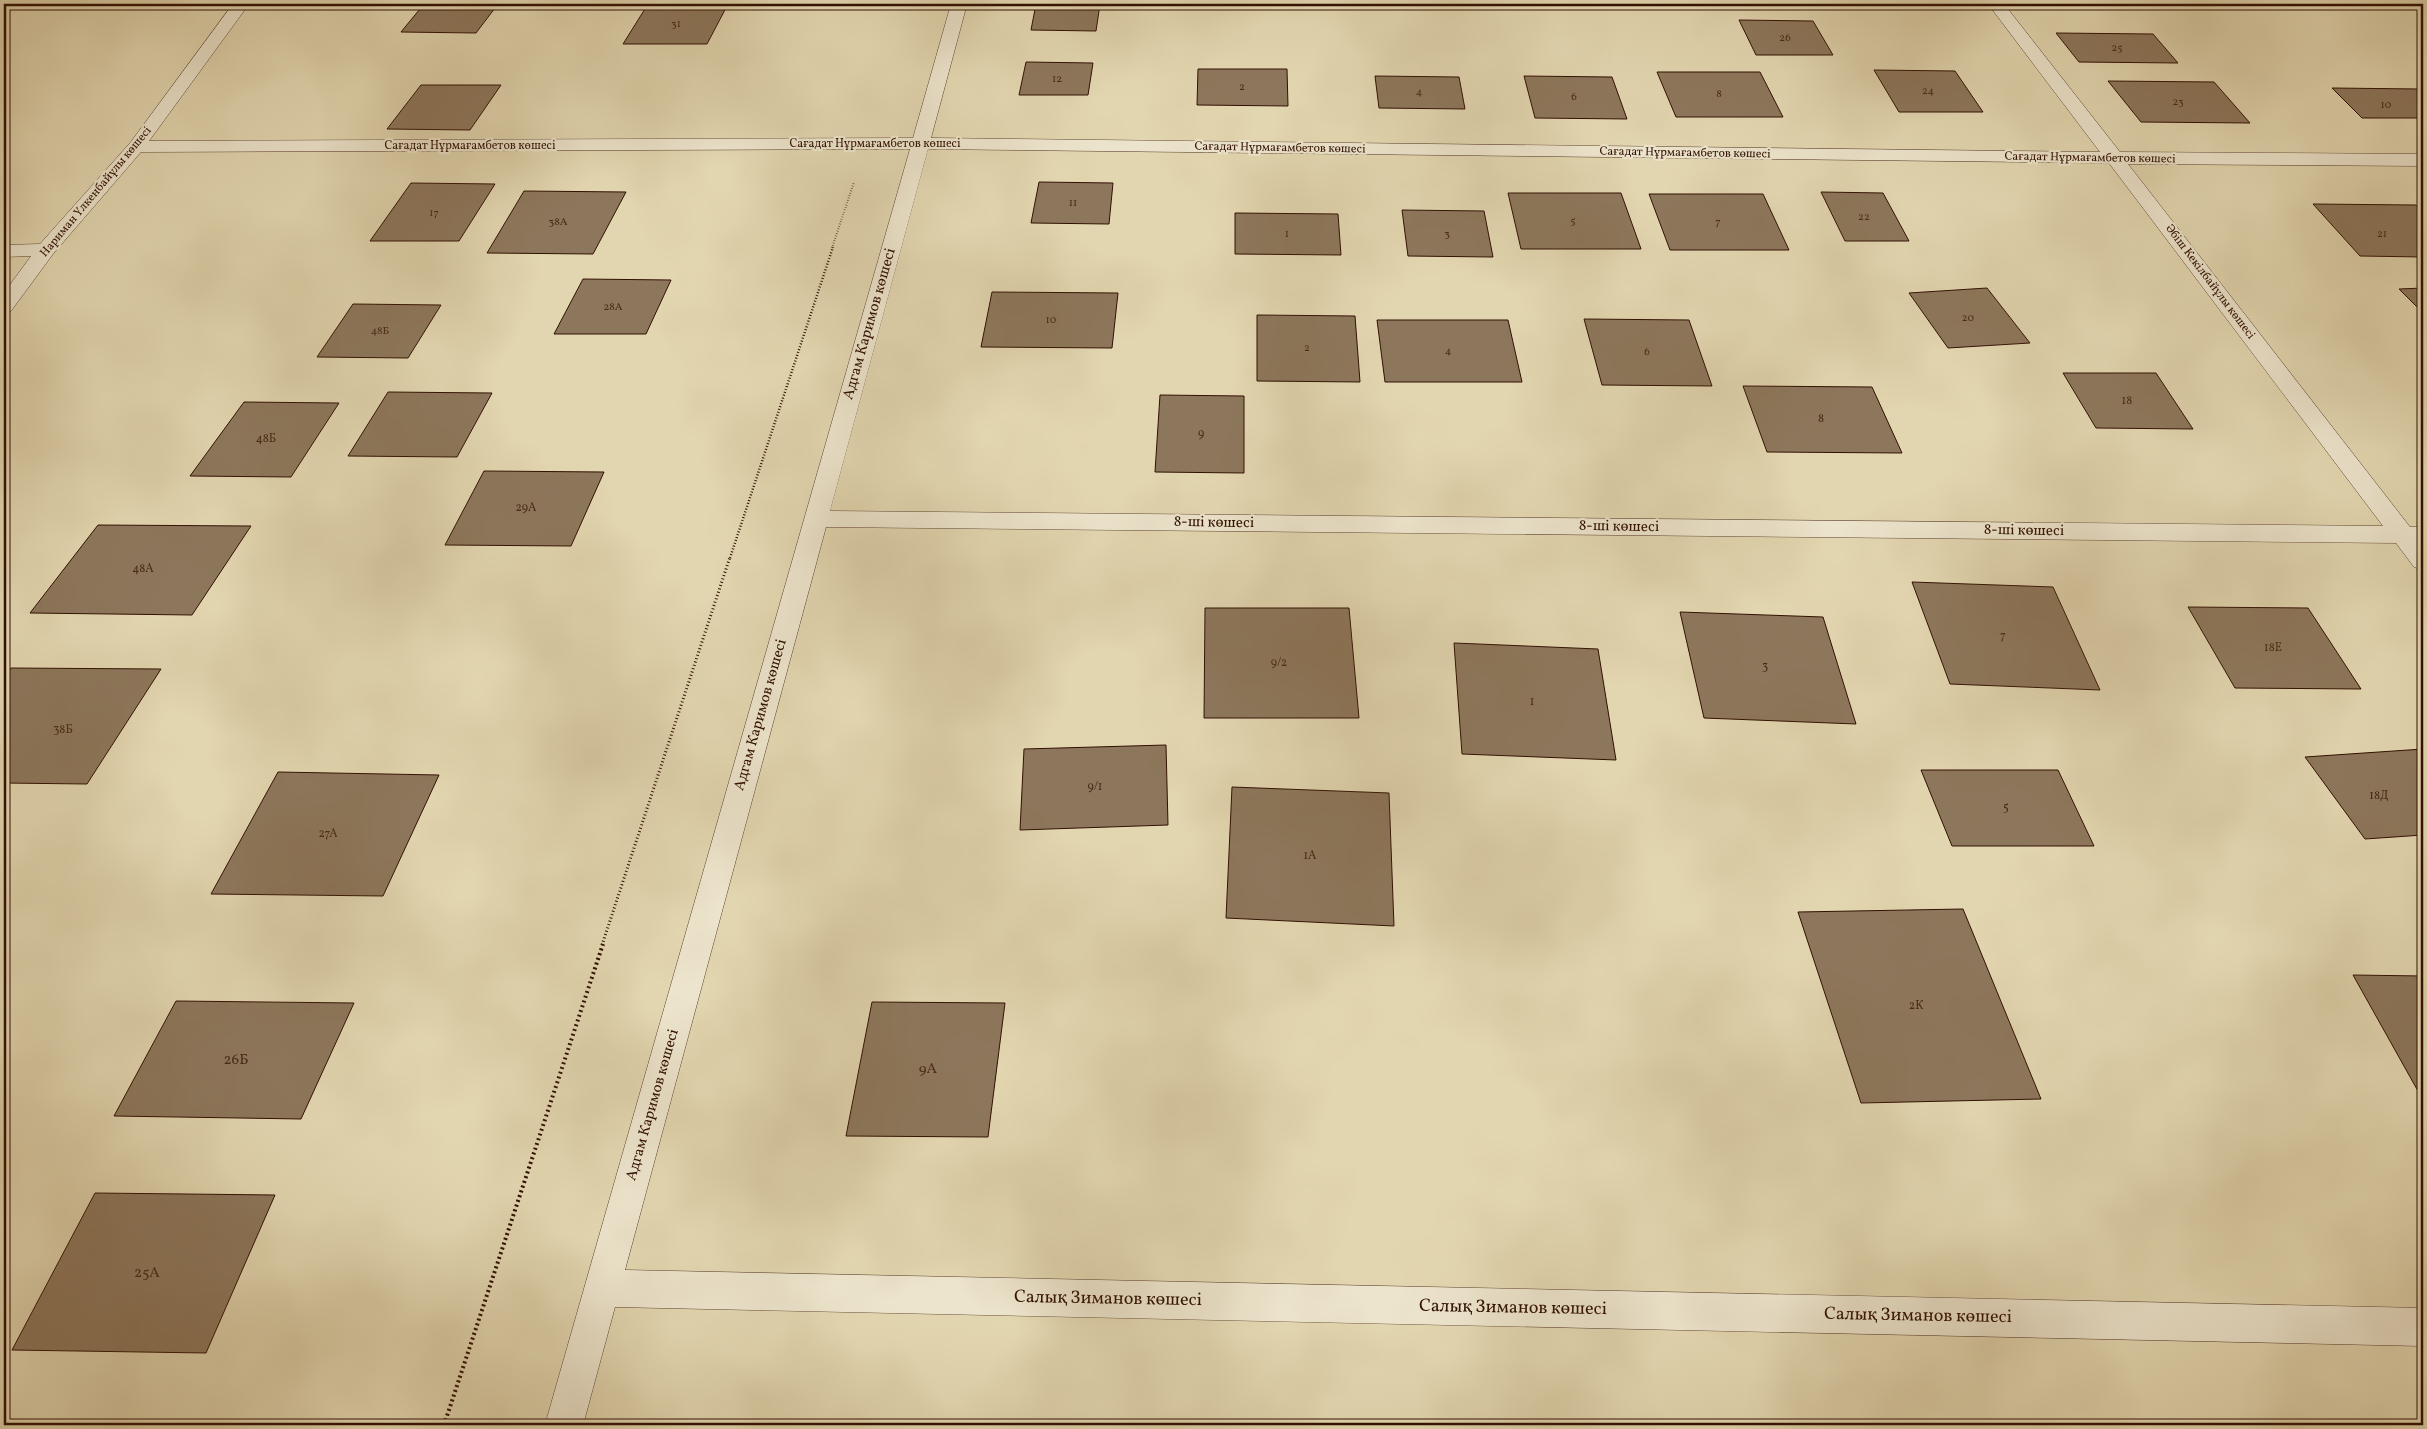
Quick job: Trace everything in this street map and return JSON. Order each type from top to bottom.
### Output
[{"type":"street","name":"Нариман Үлкенбайұлы көшесі","points":[[4,307],[46,250],[136,147],[241,4]]},
{"type":"street","name":"Адгам Каримов көшесі","points":[[564,1425],[959,4]]},
{"type":"street","name":"Әбіш Кекілбайұлы көшесі","points":[[1996,4],[2115,158],[2413,535],[2423,561]]},
{"type":"street","name":"Сағадат Нұрмағамбетов көшесі","points":[[136,147],[920,143],[2423,160]]},
{"type":"street","points":[[4,251],[46,250]]},
{"type":"street","name":"8-шi көшесi","points":[[816,519],[2413,535]]},
{"type":"street","name":"Салық Зиманов көшесі","points":[[602,1288],[2423,1327]]},
{"type":"path","points":[[444,1425],[867,143]]},
{"type":"building","points":[[424,4],[498,4],[476,33],[401,32]]},
{"type":"building","points":[[648,4],[728,4],[707,44],[623,44]]},
{"type":"building","points":[[1036,4],[1100,4],[1096,31],[1031,30]]},
{"type":"building","points":[[2394,4],[2423,4],[2423,8],[2399,7]]},
{"type":"building","points":[[1739,20],[1813,21],[1833,55],[1756,55]]},
{"type":"building","points":[[2056,33],[2153,34],[2178,63],[2079,62]]},
{"type":"building","points":[[1026,62],[1093,63],[1088,95],[1019,95]]},
{"type":"building","points":[[1198,69],[1287,69],[1288,106],[1197,105]]},
{"type":"building","points":[[1874,70],[1955,71],[1983,112],[1899,112]]},
{"type":"building","points":[[1657,72],[1760,72],[1783,117],[1676,117]]},
{"type":"building","points":[[1375,76],[1459,77],[1465,109],[1379,108]]},
{"type":"building","points":[[1524,76],[1612,77],[1627,119],[1535,118]]},
{"type":"building","points":[[2108,81],[2214,82],[2250,123],[2141,122]]},
{"type":"building","points":[[421,85],[501,85],[470,130],[387,129]]},
{"type":"building","points":[[2332,88],[2420,89],[2423,92],[2423,118],[2362,118]]},
{"type":"building","points":[[1039,182],[1113,183],[1109,224],[1031,223]]},
{"type":"building","points":[[411,183],[495,184],[459,241],[370,241]]},
{"type":"building","points":[[524,191],[626,192],[593,254],[487,253]]},
{"type":"building","points":[[1821,192],[1883,193],[1909,241],[1845,241]]},
{"type":"building","points":[[1508,193],[1621,193],[1641,249],[1521,249]]},
{"type":"building","points":[[1649,194],[1763,194],[1789,250],[1670,250]]},
{"type":"building","points":[[2313,204],[2416,205],[2423,212],[2423,257],[2360,256]]},
{"type":"building","points":[[1402,210],[1484,211],[1493,257],[1408,256]]},
{"type":"building","points":[[1235,213],[1338,214],[1341,255],[1235,254]]},
{"type":"building","points":[[583,279],[671,280],[646,334],[554,334]]},
{"type":"building","points":[[1987,288],[2030,343],[1948,348],[1909,293]]},
{"type":"building","points":[[2423,288],[2423,313],[2399,289]]},
{"type":"building","points":[[992,292],[1118,293],[1112,348],[981,347]]},
{"type":"building","points":[[353,304],[441,305],[408,358],[317,357]]},
{"type":"building","points":[[1257,315],[1355,316],[1360,382],[1257,381]]},
{"type":"building","points":[[1584,319],[1689,320],[1712,386],[1602,385]]},
{"type":"building","points":[[1377,320],[1508,320],[1522,382],[1385,382]]},
{"type":"building","points":[[2063,373],[2156,373],[2193,429],[2096,428]]},
{"type":"building","points":[[1743,386],[1872,387],[1902,453],[1767,452]]},
{"type":"building","points":[[388,392],[492,393],[457,457],[348,456]]},
{"type":"building","points":[[1160,395],[1244,396],[1244,473],[1155,472]]},
{"type":"building","points":[[244,402],[339,403],[291,477],[190,476]]},
{"type":"building","points":[[484,471],[604,472],[571,546],[445,545]]},
{"type":"building","points":[[98,525],[251,526],[192,615],[30,613]]},
{"type":"building","points":[[1912,582],[2053,587],[2100,690],[1950,684]]},
{"type":"building","points":[[2188,607],[2308,608],[2361,689],[2235,688]]},
{"type":"building","points":[[1205,608],[1349,608],[1359,718],[1204,718]]},
{"type":"building","points":[[1680,612],[1823,617],[1856,724],[1704,718]]},
{"type":"building","points":[[1454,643],[1598,649],[1616,760],[1462,754]]},
{"type":"building","points":[[11,668],[161,669],[87,784],[4,783],[4,677]]},
{"type":"building","points":[[1166,745],[1168,825],[1020,830],[1024,749]]},
{"type":"building","points":[[2423,749],[2423,835],[2365,839],[2305,757]]},
{"type":"building","points":[[1921,770],[2058,770],[2094,846],[1952,846]]},
{"type":"building","points":[[278,772],[439,775],[383,896],[211,894]]},
{"type":"building","points":[[1232,787],[1389,793],[1394,926],[1226,918]]},
{"type":"building","points":[[1963,909],[2041,1099],[1861,1103],[1798,912]]},
{"type":"building","points":[[2353,975],[2423,976],[2423,1100]]},
{"type":"building","points":[[176,1001],[354,1003],[301,1119],[114,1116]]},
{"type":"building","points":[[872,1002],[1005,1003],[988,1137],[846,1136]]},
{"type":"building","points":[[95,1193],[275,1195],[206,1353],[12,1350]]}]
